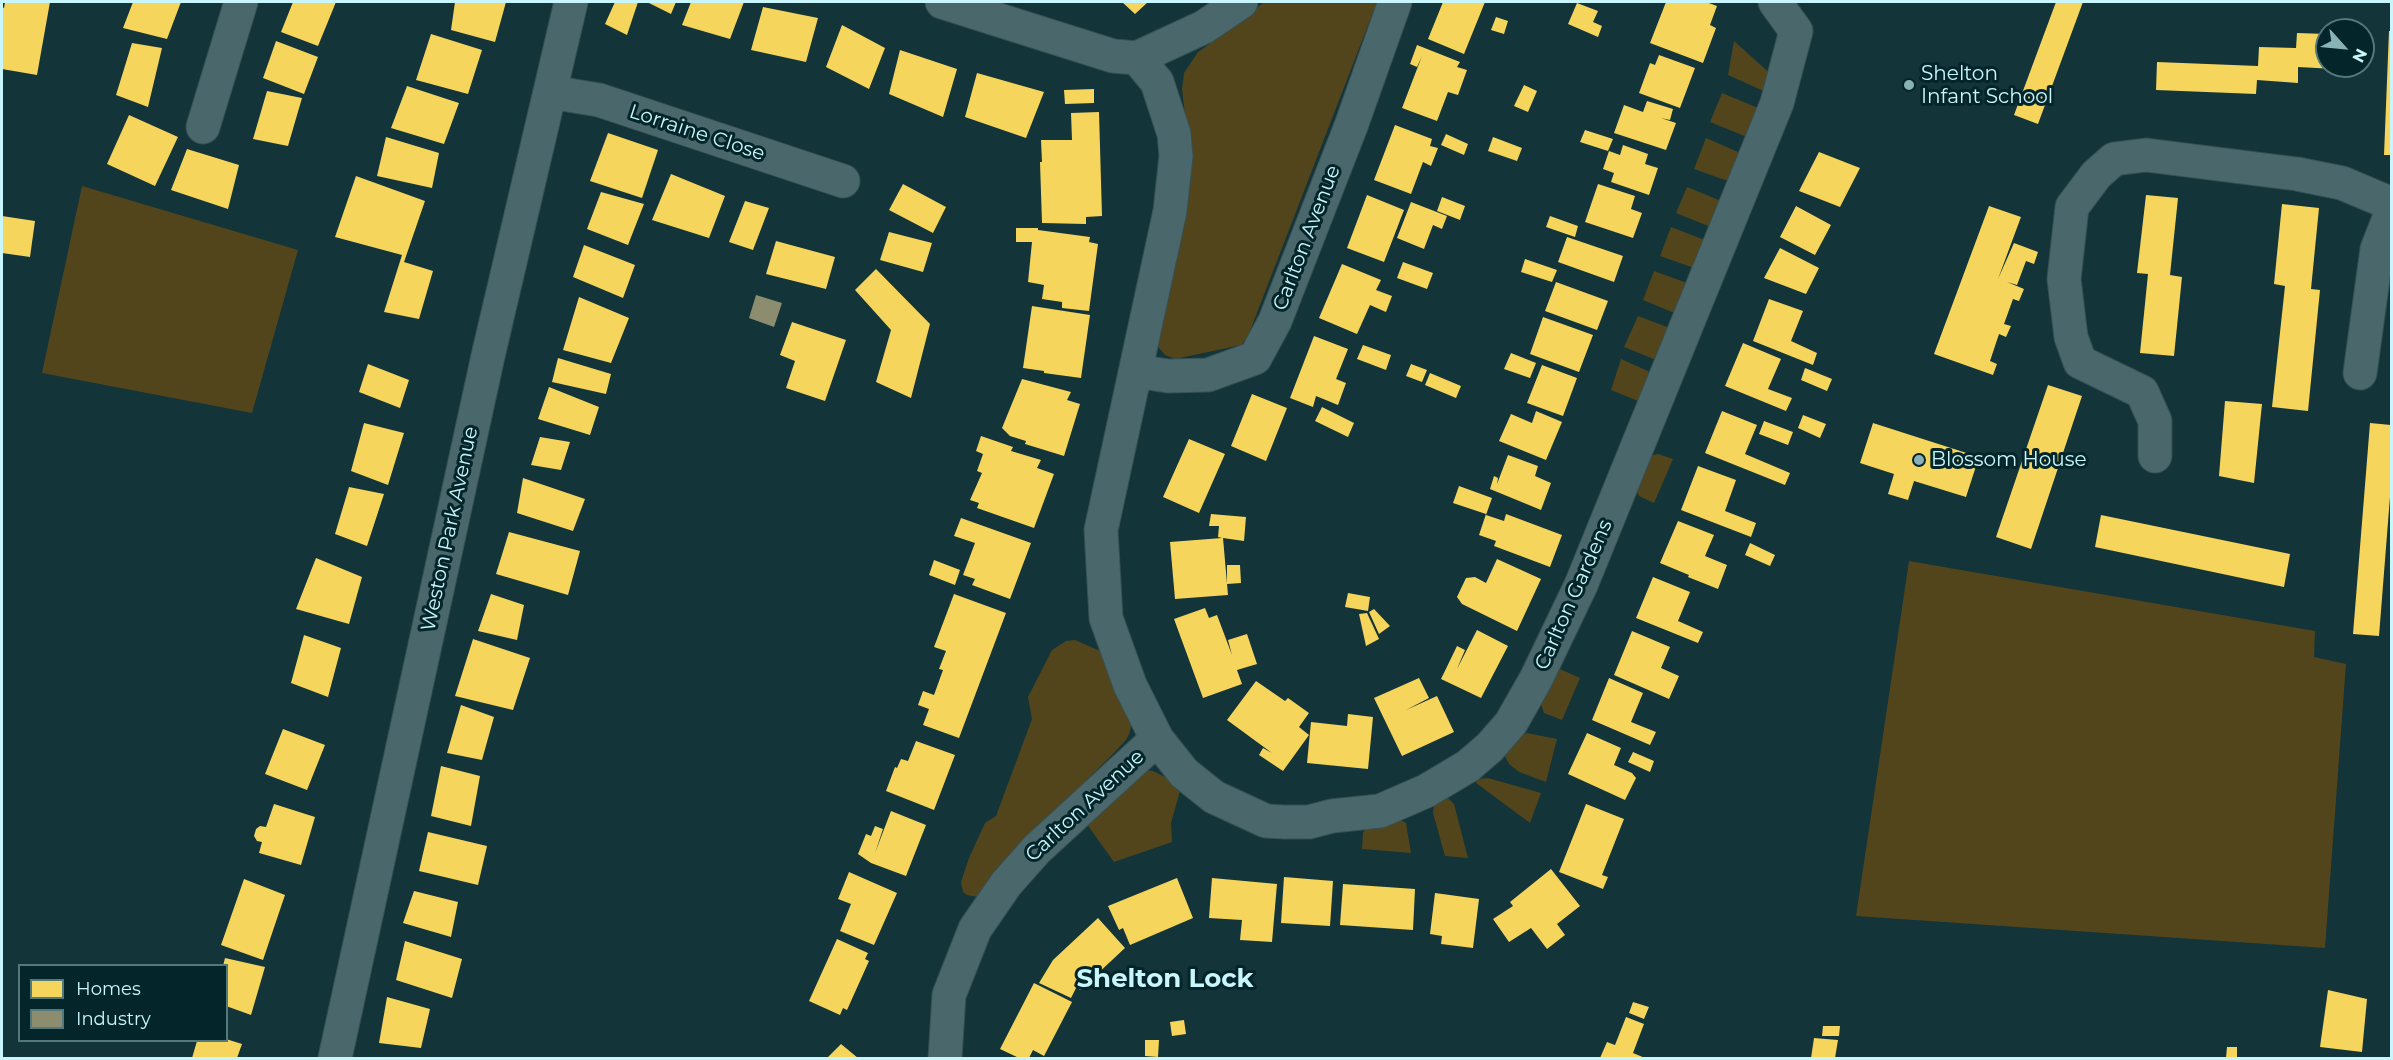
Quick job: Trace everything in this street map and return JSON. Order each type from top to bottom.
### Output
[{"type":"street","points":[[203,127],[241,2]]},
{"type":"street","name":"Weston Park Avenue","points":[[335,1059],[488,356],[571,2]]},
{"type":"street","points":[[942,2],[1113,56],[1137,58],[1204,27],[1241,2]]},
{"type":"street","name":"Carlton Avenue","points":[[1136,371],[1168,376],[1208,375],[1255,358],[1275,321],[1351,126],[1395,2]]},
{"type":"street","name":"Carlton Gardens","points":[[1156,740],[1184,773],[1214,797],[1248,814],[1266,820],[1284,822],[1309,822],[1332,816],[1380,810],[1426,791],[1468,766],[1490,747],[1510,723],[1536,679],[1585,577],[1777,103],[1796,31],[1775,2]]},
{"type":"street","name":"Carlton Avenue","points":[[945,1059],[949,995],[975,929],[1006,884],[1037,849],[1156,740],[1130,685],[1106,618],[1101,530],[1170,212],[1176,156],[1173,134],[1157,82],[1137,58]]},
{"type":"street","name":"Lorraine Close","points":[[549,92],[599,100],[843,181]]},
{"type":"street","points":[[2155,456],[2155,421],[2142,392],[2080,362],[2071,337],[2064,279],[2072,207],[2096,175],[2114,159],[2146,156],[2298,174],[2342,183],[2391,204]]},
{"type":"street","points":[[2360,373],[2377,249],[2391,211]]},
{"type":"shaded area","points":[[1264,2],[1377,2],[1248,336],[1241,345],[1175,359],[1165,355],[1159,348],[1156,335],[1187,133],[1182,89],[1184,73],[1198,52]]},
{"type":"shaded area","points":[[1734,41],[1773,76],[1768,93],[1728,75]]},
{"type":"shaded area","points":[[1722,93],[1763,110],[1752,139],[1710,122]]},
{"type":"shaded area","points":[[1706,138],[1745,155],[1736,178],[1725,180],[1694,169]]},
{"type":"shaded area","points":[[82,186],[298,250],[252,413],[42,373]]},
{"type":"shaded area","points":[[1687,187],[1726,203],[1719,222],[1708,226],[1676,213]]},
{"type":"shaded area","points":[[1671,227],[1710,242],[1697,269],[1660,256]]},
{"type":"shaded area","points":[[1654,271],[1690,284],[1681,313],[1672,312],[1643,300]]},
{"type":"shaded area","points":[[1638,316],[1675,330],[1656,360],[1624,347]]},
{"type":"shaded area","points":[[1621,359],[1654,376],[1638,401],[1611,390]]},
{"type":"shaded area","points":[[1658,454],[1673,459],[1654,503],[1639,496],[1636,489],[1649,456]]},
{"type":"shaded area","points":[[1909,561],[2315,631],[2314,657],[2346,664],[2325,948],[1856,916]]},
{"type":"shaded area","points":[[1075,640],[1100,651],[1129,715],[1130,732],[1112,755],[1016,850],[978,897],[967,895],[963,892],[961,882],[969,858],[985,823],[996,816],[1032,719],[1028,697],[1052,650],[1066,641]]},
{"type":"shaded area","points":[[1560,669],[1580,678],[1562,720],[1544,713],[1540,701],[1553,673]]},
{"type":"shaded area","points":[[1527,733],[1557,739],[1546,782],[1519,772],[1509,764],[1504,754],[1519,737]]},
{"type":"shaded area","points":[[1144,770],[1153,771],[1167,778],[1180,791],[1171,823],[1172,842],[1114,862],[1086,823]]},
{"type":"shaded area","points":[[1488,778],[1541,793],[1530,823],[1476,783],[1478,779]]},
{"type":"shaded area","points":[[1447,797],[1454,804],[1468,858],[1445,856],[1433,813],[1434,804]]},
{"type":"shaded area","points":[[1399,819],[1406,823],[1411,853],[1362,849],[1363,832],[1368,828]]},
{"type":"building: Homes","points":[[5,2],[50,2],[37,75],[2,69],[2,7],[4,8]]},
{"type":"building: Homes","points":[[133,2],[181,2],[167,39],[123,28]]},
{"type":"building: Homes","points":[[293,2],[336,2],[318,46],[281,32]]},
{"type":"building: Homes","points":[[455,2],[506,2],[495,42],[451,30]]},
{"type":"building: Homes","points":[[615,2],[638,2],[627,35],[605,24]]},
{"type":"building: Homes","points":[[647,2],[676,2],[671,14]]},
{"type":"building: Homes","points":[[691,2],[744,2],[730,39],[682,25]]},
{"type":"building: Homes","points":[[1122,2],[1148,2],[1135,14]]},
{"type":"building: Homes","points":[[1443,2],[1485,2],[1464,54],[1428,39]]},
{"type":"building: Homes","points":[[1666,2],[1706,2],[1717,6],[1710,25],[1716,28],[1703,63],[1650,43]]},
{"type":"building: Homes","points":[[2056,2],[2083,2],[2038,124],[2014,115]]},
{"type":"building: Homes","points":[[1577,3],[1598,11],[1593,22],[1602,26],[1598,37],[1568,24]]},
{"type":"building: Homes","points":[[763,7],[818,18],[806,62],[751,50]]},
{"type":"building: Homes","points":[[1496,17],[1508,21],[1504,34],[1491,30]]},
{"type":"building: Homes","points":[[842,25],[885,48],[869,89],[826,67]]},
{"type":"building: Homes","points":[[2389,31],[2391,31],[2391,155],[2384,155]]},
{"type":"building: Homes","points":[[2297,33],[2315,34],[2315,68],[2298,67],[2298,83],[2257,80],[2256,94],[2156,90],[2157,62],[2258,66],[2259,47],[2296,48]]},
{"type":"building: Homes","points":[[431,34],[482,50],[468,94],[416,80]]},
{"type":"building: Homes","points":[[276,41],[318,57],[304,94],[263,78]]},
{"type":"building: Homes","points":[[132,43],[162,48],[148,107],[116,95]]},
{"type":"building: Homes","points":[[1417,45],[1460,62],[1457,67],[1467,70],[1458,95],[1448,92],[1437,121],[1402,108],[1422,56],[1417,67],[1410,64]]},
{"type":"building: Homes","points":[[900,50],[957,69],[943,117],[889,94]]},
{"type":"building: Homes","points":[[1659,55],[1695,68],[1680,108],[1639,93],[1650,63],[1655,65]]},
{"type":"building: Homes","points":[[977,73],[1044,92],[1026,138],[965,117]]},
{"type":"building: Homes","points":[[1524,85],[1537,91],[1528,112],[1514,106]]},
{"type":"building: Homes","points":[[407,86],[459,103],[444,144],[391,128]]},
{"type":"building: Homes","points":[[1094,89],[1094,103],[1065,104],[1064,90]]},
{"type":"building: Homes","points":[[267,91],[302,98],[288,146],[253,139]]},
{"type":"building: Homes","points":[[1647,101],[1673,109],[1670,120],[1661,118],[1676,123],[1666,150],[1614,133],[1624,105],[1643,112]]},
{"type":"building: Homes","points":[[1099,112],[1102,216],[1086,217],[1086,224],[1042,223],[1041,140],[1072,140],[1071,113]]},
{"type":"building: Homes","points":[[129,115],[178,137],[155,186],[107,164]]},
{"type":"building: Homes","points":[[1395,125],[1432,139],[1430,146],[1438,148],[1431,166],[1423,162],[1411,194],[1374,180]]},
{"type":"building: Homes","points":[[1585,130],[1613,139],[1608,151],[1580,142]]},
{"type":"building: Homes","points":[[608,133],[658,150],[642,198],[590,181]]},
{"type":"building: Homes","points":[[1446,134],[1468,144],[1464,155],[1441,145]]},
{"type":"building: Homes","points":[[386,137],[439,153],[432,188],[377,176]]},
{"type":"building: Homes","points":[[1493,137],[1522,148],[1517,161],[1488,151]]},
{"type":"building: Homes","points":[[1623,145],[1648,154],[1645,164],[1658,168],[1649,195],[1611,182],[1614,173],[1603,169],[1609,151],[1620,155]]},
{"type":"building: Homes","points":[[187,149],[239,165],[228,209],[171,190]]},
{"type":"building: Homes","points":[[1819,152],[1860,168],[1840,207],[1799,191]]},
{"type":"building: Homes","points":[[671,174],[725,196],[709,238],[652,220]]},
{"type":"building: Homes","points":[[356,176],[425,201],[404,262],[433,271],[419,319],[384,312],[402,255],[335,237]]},
{"type":"building: Homes","points":[[903,184],[946,207],[933,233],[889,210]]},
{"type":"building: Homes","points":[[1598,184],[1635,196],[1631,209],[1642,213],[1633,238],[1585,222]]},
{"type":"building: Homes","points":[[601,192],[644,204],[628,245],[587,229]]},
{"type":"building: Homes","points":[[1367,195],[1404,210],[1384,262],[1347,248]]},
{"type":"building: Homes","points":[[2146,195],[2178,198],[2170,275],[2182,277],[2174,356],[2140,353],[2148,274],[2137,273]]},
{"type":"building: Homes","points":[[1442,197],[1465,206],[1460,220],[1437,211]]},
{"type":"building: Homes","points":[[745,201],[769,208],[753,250],[729,242]]},
{"type":"building: Homes","points":[[1411,202],[1447,216],[1442,229],[1433,225],[1424,249],[1397,238]]},
{"type":"building: Homes","points":[[2282,204],[2319,208],[2311,289],[2320,290],[2308,411],[2272,407],[2285,286],[2274,284]]},
{"type":"building: Homes","points":[[1796,206],[1831,225],[1815,255],[1780,237]]},
{"type":"building: Homes","points":[[1989,206],[2021,217],[1998,279],[2014,243],[2038,252],[2034,264],[2026,261],[2017,285],[2007,282],[2024,289],[2019,301],[2013,299],[2004,324],[2011,326],[2006,337],[1999,334],[1990,361],[1997,364],[1993,375],[1934,354]]},
{"type":"building: Homes","points":[[2,216],[35,221],[30,257],[2,253]]},
{"type":"building: Homes","points":[[1550,216],[1578,226],[1575,237],[1546,227]]},
{"type":"building: Homes","points":[[1016,228],[1038,228],[1038,230],[1090,237],[1089,242],[1098,244],[1089,311],[1062,308],[1062,302],[1042,299],[1044,285],[1028,282],[1032,242],[1016,242]]},
{"type":"building: Homes","points":[[889,232],[932,243],[923,272],[880,260]]},
{"type":"building: Homes","points":[[1567,237],[1623,256],[1614,282],[1558,262]]},
{"type":"building: Homes","points":[[776,241],[835,257],[826,289],[766,274]]},
{"type":"building: Homes","points":[[584,245],[635,265],[623,298],[573,277]]},
{"type":"building: Homes","points":[[1780,248],[1819,268],[1806,294],[1764,278]]},
{"type":"building: Homes","points":[[1525,259],[1557,270],[1552,282],[1521,272]]},
{"type":"building: Homes","points":[[1403,262],[1433,273],[1427,289],[1397,278]]},
{"type":"building: Homes","points":[[1342,264],[1381,280],[1376,290],[1392,296],[1386,312],[1370,305],[1357,334],[1319,318]]},
{"type":"building: Homes","points":[[876,269],[930,324],[911,398],[876,382],[891,330],[855,290]]},
{"type":"building: Homes","points":[[1556,282],[1608,301],[1597,330],[1545,311]]},
{"type":"building: Homes","points":[[579,297],[629,318],[611,363],[563,350]]},
{"type":"building: Homes","points":[[1769,299],[1803,311],[1791,341],[1817,353],[1813,365],[1753,341]]},
{"type":"building: Homes","points":[[1032,306],[1090,315],[1081,378],[1023,368]]},
{"type":"building: Homes","points":[[1543,317],[1593,335],[1579,372],[1530,354]]},
{"type":"building: Homes","points":[[792,322],[846,340],[825,401],[786,388],[795,361],[780,355]]},
{"type":"building: Homes","points":[[1314,336],[1348,349],[1336,379],[1346,383],[1338,405],[1316,396],[1313,407],[1290,398]]},
{"type":"building: Homes","points":[[1743,343],[1781,359],[1768,389],[1792,398],[1786,411],[1725,386]]},
{"type":"building: Homes","points":[[1363,345],[1391,355],[1386,370],[1357,359]]},
{"type":"building: Homes","points":[[1511,353],[1536,363],[1530,378],[1504,369]]},
{"type":"building: Homes","points":[[558,358],[611,374],[606,394],[552,382]]},
{"type":"building: Homes","points":[[368,364],[409,380],[400,408],[359,392]]},
{"type":"building: Homes","points":[[1411,364],[1427,370],[1422,382],[1406,376]]},
{"type":"building: Homes","points":[[1542,365],[1577,378],[1563,416],[1527,403]]},
{"type":"building: Homes","points":[[1805,368],[1832,379],[1827,391],[1801,380]]},
{"type":"building: Homes","points":[[1430,373],[1461,386],[1456,398],[1425,385]]},
{"type":"building: Homes","points":[[1022,379],[1071,392],[1067,400],[1080,404],[1064,456],[1025,444],[1026,441],[1010,436],[1002,428]]},
{"type":"building: Homes","points":[[2048,385],[2082,396],[2031,549],[1996,537]]},
{"type":"building: Homes","points":[[549,387],[599,407],[590,435],[538,419]]},
{"type":"building: Homes","points":[[1252,394],[1287,408],[1266,461],[1231,446]]},
{"type":"building: Homes","points":[[2225,401],[2262,404],[2254,483],[2219,476]]},
{"type":"building: Homes","points":[[1322,407],[1354,423],[1348,437],[1315,421]]},
{"type":"building: Homes","points":[[1536,411],[1562,422],[1546,460],[1499,441],[1511,414],[1532,423]]},
{"type":"building: Homes","points":[[1722,411],[1757,425],[1745,454],[1790,473],[1785,485],[1705,453]]},
{"type":"building: Homes","points":[[1803,415],[1826,424],[1820,438],[1798,428]]},
{"type":"building: Homes","points":[[1764,421],[1793,432],[1788,445],[1759,434]]},
{"type":"building: Homes","points":[[364,423],[404,433],[388,485],[351,471]]},
{"type":"building: Homes","name":"Blossom House","points":[[1873,423],[1979,457],[1966,497],[1914,481],[1908,500],[1888,494],[1894,474],[1860,463]]},
{"type":"building: Homes","points":[[2370,423],[2391,425],[2391,484],[2379,636],[2353,634]]},
{"type":"building: Homes","points":[[981,436],[1013,447],[1011,451],[1041,460],[1037,468],[1054,474],[1034,528],[977,508],[979,503],[970,500],[982,473],[977,471],[983,454],[976,451]]},
{"type":"building: Homes","points":[[540,437],[570,442],[561,470],[531,465]]},
{"type":"building: Homes","points":[[1189,439],[1225,454],[1199,513],[1163,497]]},
{"type":"building: Homes","points":[[1508,455],[1538,466],[1535,476],[1551,483],[1541,510],[1490,489],[1494,476],[1498,478],[1497,484]]},
{"type":"building: Homes","points":[[1698,466],[1736,480],[1725,511],[1756,523],[1751,537],[1681,510]]},
{"type":"building: Homes","points":[[523,478],[585,499],[573,531],[517,513]]},
{"type":"building: Homes","points":[[1459,486],[1492,498],[1486,515],[1504,521],[1506,514],[1562,535],[1550,567],[1494,546],[1496,541],[1479,535],[1486,514],[1453,503]]},
{"type":"building: Homes","points":[[349,487],[384,494],[367,546],[335,534]]},
{"type":"building: Homes","points":[[1211,514],[1246,517],[1244,541],[1223,538],[1228,595],[1175,599],[1170,542],[1222,538],[1218,537],[1219,526],[1209,526]]},
{"type":"building: Homes","points":[[2101,515],[2290,554],[2284,587],[2095,547]]},
{"type":"building: Homes","points":[[961,518],[1031,543],[1010,599],[972,585],[975,579],[963,575],[975,543],[954,536]]},
{"type":"building: Homes","points":[[1678,521],[1714,535],[1705,556],[1727,565],[1718,589],[1660,563]]},
{"type":"building: Homes","points":[[509,532],[580,551],[568,595],[496,574]]},
{"type":"building: Homes","points":[[1750,543],[1775,555],[1770,566],[1745,555]]},
{"type":"building: Homes","points":[[316,558],[362,577],[349,624],[296,609]]},
{"type":"building: Homes","points":[[1497,559],[1541,579],[1517,631],[1462,604],[1457,597],[1466,578],[1475,577],[1486,583]]},
{"type":"building: Homes","points":[[934,560],[960,570],[955,585],[929,575]]},
{"type":"building: Homes","points":[[1227,565],[1240,565],[1241,583],[1227,584]]},
{"type":"building: Homes","points":[[1653,577],[1690,592],[1678,621],[1703,632],[1698,643],[1636,618]]},
{"type":"building: Homes","points":[[1348,593],[1370,597],[1368,611],[1345,607]]},
{"type":"building: Homes","points":[[491,594],[524,605],[517,640],[478,631]]},
{"type":"building: Homes","points":[[954,594],[1006,613],[959,738],[923,725],[929,709],[918,705],[923,691],[934,695],[943,670],[939,669],[946,651],[934,647]]},
{"type":"building: Homes","points":[[1205,608],[1209,618],[1217,615],[1232,655],[1228,640],[1247,634],[1257,664],[1237,670],[1242,684],[1203,698],[1174,619]]},
{"type":"building: Homes","points":[[1374,609],[1390,626],[1379,634],[1369,612]]},
{"type":"building: Homes","points":[[1367,613],[1379,639],[1366,646],[1359,614]]},
{"type":"building: Homes","points":[[1477,630],[1508,646],[1481,698],[1441,679],[1457,646],[1465,650],[1457,669]]},
{"type":"building: Homes","points":[[1632,631],[1670,647],[1661,668],[1679,676],[1669,699],[1614,675]]},
{"type":"building: Homes","points":[[304,635],[341,648],[328,697],[291,683]]},
{"type":"building: Homes","points":[[473,639],[530,658],[513,710],[455,696]]},
{"type":"building: Homes","points":[[1419,678],[1429,698],[1406,710],[1437,696],[1454,732],[1402,756],[1374,698]]},
{"type":"building: Homes","points":[[1609,678],[1643,693],[1631,722],[1656,732],[1650,745],[1592,720]]},
{"type":"building: Homes","points":[[1256,681],[1285,701],[1288,698],[1309,713],[1299,727],[1309,735],[1283,771],[1259,755],[1263,748],[1272,753],[1227,720]]},
{"type":"building: Homes","points":[[461,705],[494,717],[482,760],[447,753]]},
{"type":"building: Homes","points":[[1348,714],[1373,717],[1368,769],[1307,763],[1311,722],[1347,726]]},
{"type":"building: Homes","points":[[283,729],[325,745],[307,790],[265,774]]},
{"type":"building: Homes","points":[[1587,733],[1621,748],[1614,765],[1632,773],[1636,778],[1625,800],[1568,774]]},
{"type":"building: Homes","points":[[916,741],[955,755],[934,810],[886,791],[895,767],[897,768],[901,759],[908,761]]},
{"type":"building: Homes","points":[[1633,752],[1654,761],[1650,772],[1628,762]]},
{"type":"building: Homes","points":[[441,766],[480,776],[471,826],[431,816]]},
{"type":"building: Homes","points":[[274,804],[315,817],[301,865],[259,853],[262,842],[257,841],[254,836],[256,829],[260,826],[266,827]]},
{"type":"building: Homes","points":[[1586,804],[1624,819],[1602,875],[1608,877],[1603,889],[1559,872]]},
{"type":"building: Homes","points":[[891,811],[926,825],[906,876],[871,863],[858,854],[866,834],[871,836],[875,826],[883,829],[875,853]]},
{"type":"building: Homes","points":[[428,832],[487,846],[478,885],[419,871]]},
{"type":"building: Homes","points":[[1551,869],[1580,906],[1557,924],[1565,935],[1547,949],[1531,928],[1509,942],[1493,919],[1513,906],[1510,902]]},
{"type":"building: Homes","points":[[849,872],[897,893],[874,945],[840,931],[851,904],[838,899]]},
{"type":"building: Homes","points":[[1284,877],[1333,881],[1330,926],[1281,923]]},
{"type":"building: Homes","points":[[1177,878],[1193,918],[1130,945],[1123,928],[1119,930],[1108,906]]},
{"type":"building: Homes","points":[[1212,878],[1277,884],[1272,942],[1240,940],[1242,920],[1209,918]]},
{"type":"building: Homes","points":[[244,879],[285,895],[263,960],[221,945]]},
{"type":"building: Homes","points":[[1343,884],[1415,889],[1413,930],[1340,925]]},
{"type":"building: Homes","points":[[414,891],[458,902],[451,937],[403,923]]},
{"type":"building: Homes","points":[[1435,893],[1479,899],[1473,948],[1441,944],[1442,936],[1430,934]]},
{"type":"building: Homes","points":[[1098,918],[1125,948],[1080,990],[1077,986],[1071,998],[1039,983],[1053,960]]},
{"type":"building: Homes","points":[[837,939],[868,953],[865,959],[869,961],[847,1010],[843,1008],[840,1015],[809,1001]]},
{"type":"building: Homes","points":[[405,941],[462,959],[452,998],[396,980]]},
{"type":"building: Homes","points":[[225,958],[265,967],[251,1015],[228,1007],[228,964],[224,964]]},
{"type":"building: Homes","points":[[1034,983],[1072,1002],[1044,1056],[1033,1050],[1029,1058],[1019,1058],[1000,1049]]},
{"type":"building: Homes","points":[[2328,990],[2367,999],[2362,1052],[2320,1047]]},
{"type":"building: Homes","points":[[387,997],[430,1009],[421,1048],[379,1043]]},
{"type":"building: Homes","points":[[1633,1002],[1649,1007],[1644,1019],[1629,1013]]},
{"type":"building: Homes","points":[[1626,1017],[1644,1024],[1633,1053],[1645,1058],[1600,1058],[1607,1042],[1615,1045]]},
{"type":"building: Homes","points":[[1184,1020],[1186,1034],[1172,1036],[1170,1022]]},
{"type":"building: Homes","points":[[1823,1026],[1840,1026],[1839,1036],[1822,1036]]},
{"type":"building: Homes","points":[[1814,1038],[1838,1040],[1835,1058],[1811,1058]]},
{"type":"building: Homes","points":[[228,1040],[242,1044],[237,1058],[192,1058],[197,1042],[228,1042]]},
{"type":"building: Homes","points":[[1145,1040],[1159,1040],[1158,1057],[1145,1056]]},
{"type":"building: Homes","points":[[841,1044],[858,1058],[827,1058]]},
{"type":"building: Homes","points":[[2227,1047],[2237,1047],[2237,1058],[2226,1058]]},
{"type":"building: Industry","points":[[756,295],[782,303],[774,327],[749,318]]},
{"type":"place","name":"Shelton Infant School","points":[[1909,85]]},
{"type":"place","name":"Blossom House","points":[[1919,460]]},
{"type":"district","name":"Shelton Lock","points":[[1165,979]]}]
